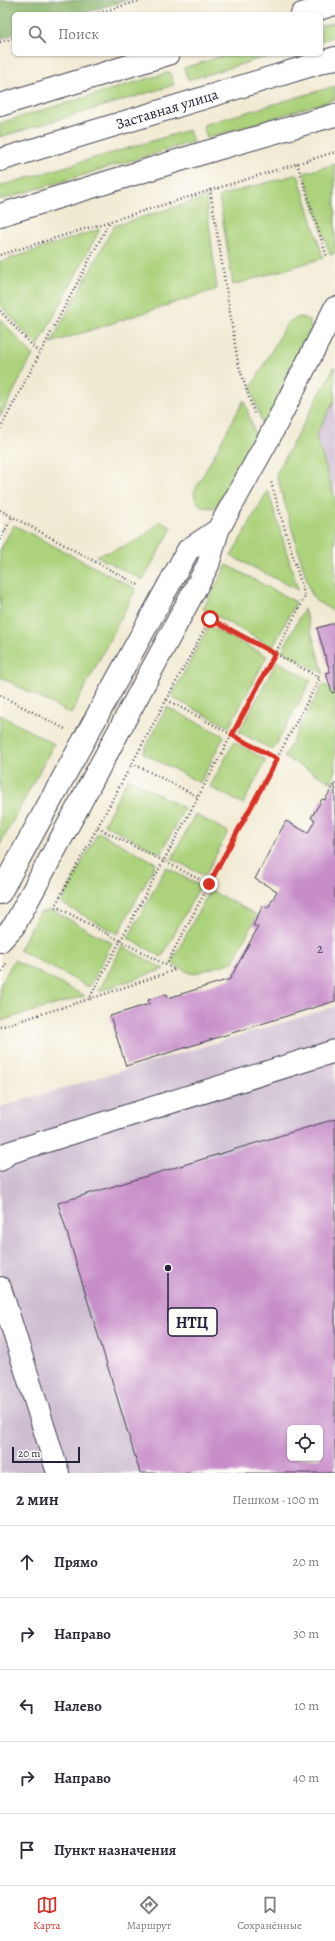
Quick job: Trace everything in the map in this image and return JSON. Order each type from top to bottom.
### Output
[{"type":"street","points":[[309,12],[335,4]]},
{"type":"street","points":[[0,105],[161,56]]},
{"type":"street","name":"Заставная улица","points":[[0,160],[335,58]]},
{"type":"street","points":[[0,215],[335,115]]},
{"type":"street","points":[[0,941],[14,926],[208,565],[218,530],[270,436],[335,308]]},
{"type":"street","points":[[0,893],[188,550],[218,530]]},
{"type":"street","points":[[0,1160],[8,1153],[335,1052]]},
{"type":"street","points":[[0,1288],[58,1473]]},
{"type":"path","points":[[102,12],[142,0]]},
{"type":"path","points":[[0,42],[12,39]]},
{"type":"path","points":[[0,255],[210,189],[335,152]]},
{"type":"path","points":[[297,163],[326,256]]},
{"type":"path","points":[[210,189],[238,363],[258,423]]},
{"type":"path","points":[[0,429],[110,221]]},
{"type":"path","points":[[0,311],[40,354]]},
{"type":"path","points":[[89,999],[163,861],[200,797],[305,597],[270,477]]},
{"type":"path","points":[[0,510],[140,586]]},
{"type":"path","points":[[0,540],[12,517]]},
{"type":"path","points":[[0,1027],[175,970],[55,906],[210,619],[320,678],[166,965]]},
{"type":"path","points":[[167,700],[277,759]]},
{"type":"path","points":[[98,828],[209,884]]},
{"type":"shaded area","points":[[335,400],[335,498],[316,434]]},
{"type":"shaded area","points":[[335,1007],[335,1473],[0,1473],[0,1107]]},
{"type":"green space","points":[[0,0],[127,0],[88,12],[12,12],[12,35],[0,39]]},
{"type":"green space","points":[[335,22],[335,36],[323,40],[323,25]]},
{"type":"green space","points":[[223,56],[269,56],[188,80],[184,68]]},
{"type":"green space","points":[[170,72],[174,85],[0,137],[0,123]]},
{"type":"green space","points":[[335,86],[335,99],[207,138],[203,125]]},
{"type":"green space","points":[[189,130],[193,142],[0,200],[0,186]]},
{"type":"green space","points":[[335,164],[335,253],[330,255],[304,173]]},
{"type":"green space","points":[[298,174],[323,258],[233,285],[219,196]]},
{"type":"green space","points":[[206,197],[217,289],[51,343],[114,226]]},
{"type":"green space","points":[[100,229],[38,346],[0,305],[0,262]]},
{"type":"green space","points":[[301,317],[309,320],[312,330],[263,427],[251,388],[287,323]]},
{"type":"green space","points":[[0,319],[33,355],[0,417]]},
{"type":"green space","points":[[335,366],[335,400],[316,435],[335,498],[335,612],[316,601],[311,594],[276,474]]},
{"type":"green space","points":[[244,400],[256,437],[221,502],[214,508],[202,507],[195,500],[194,492]]},
{"type":"green space","points":[[268,490],[298,590],[231,556]]},
{"type":"green space","points":[[159,521],[172,528],[143,580],[96,556],[122,547],[138,539],[153,528]]},
{"type":"green space","points":[[14,525],[136,589],[71,714],[0,677],[0,550]]},
{"type":"green space","points":[[227,565],[296,602],[273,647],[203,609]]},
{"type":"green space","points":[[304,609],[324,674],[282,651]]},
{"type":"green space","points":[[209,626],[267,656],[229,727],[171,697]]},
{"type":"green space","points":[[277,661],[311,680],[273,750],[239,732]]},
{"type":"green space","points":[[323,684],[335,691],[335,775],[331,782],[284,757]]},
{"type":"green space","points":[[167,707],[224,736],[200,783],[143,753]]},
{"type":"green space","points":[[0,715],[54,744],[0,845]]},
{"type":"green space","points":[[234,742],[266,760],[243,804],[210,787]]},
{"type":"green space","points":[[128,778],[184,808],[161,854],[104,824]]},
{"type":"green space","points":[[195,814],[228,832],[205,876],[172,859]]},
{"type":"green space","points":[[98,832],[156,863],[118,934],[61,903]]},
{"type":"green space","points":[[166,867],[200,886],[162,957],[128,938]]},
{"type":"green space","points":[[210,890],[257,915],[233,962],[192,974],[171,963]]},
{"type":"green space","points":[[52,910],[112,943],[89,987],[19,950],[39,913]]},
{"type":"green space","points":[[122,946],[164,969],[99,991]]},
{"type":"green space","points":[[14,960],[85,996],[0,1021],[0,985]]},
{"type":"building","points":[[335,623],[335,692],[332,693],[326,673],[330,672],[317,628]]},
{"type":"building","points":[[335,783],[335,1001],[126,1066],[110,1016],[149,1004],[148,1000],[167,994],[168,998],[230,979],[258,927],[253,925],[263,906],[268,908],[277,891],[255,879],[270,850],[286,821],[308,833],[315,820],[311,818],[322,799],[325,800]]},
{"type":"building","points":[[335,1119],[335,1473],[140,1473],[58,1203]]},
{"type":"place","name":"НТЦ","points":[[168,1268]]},
{"type":"route","points":[[209,884],[277,759],[232,735],[275,654],[210,619]]}]
